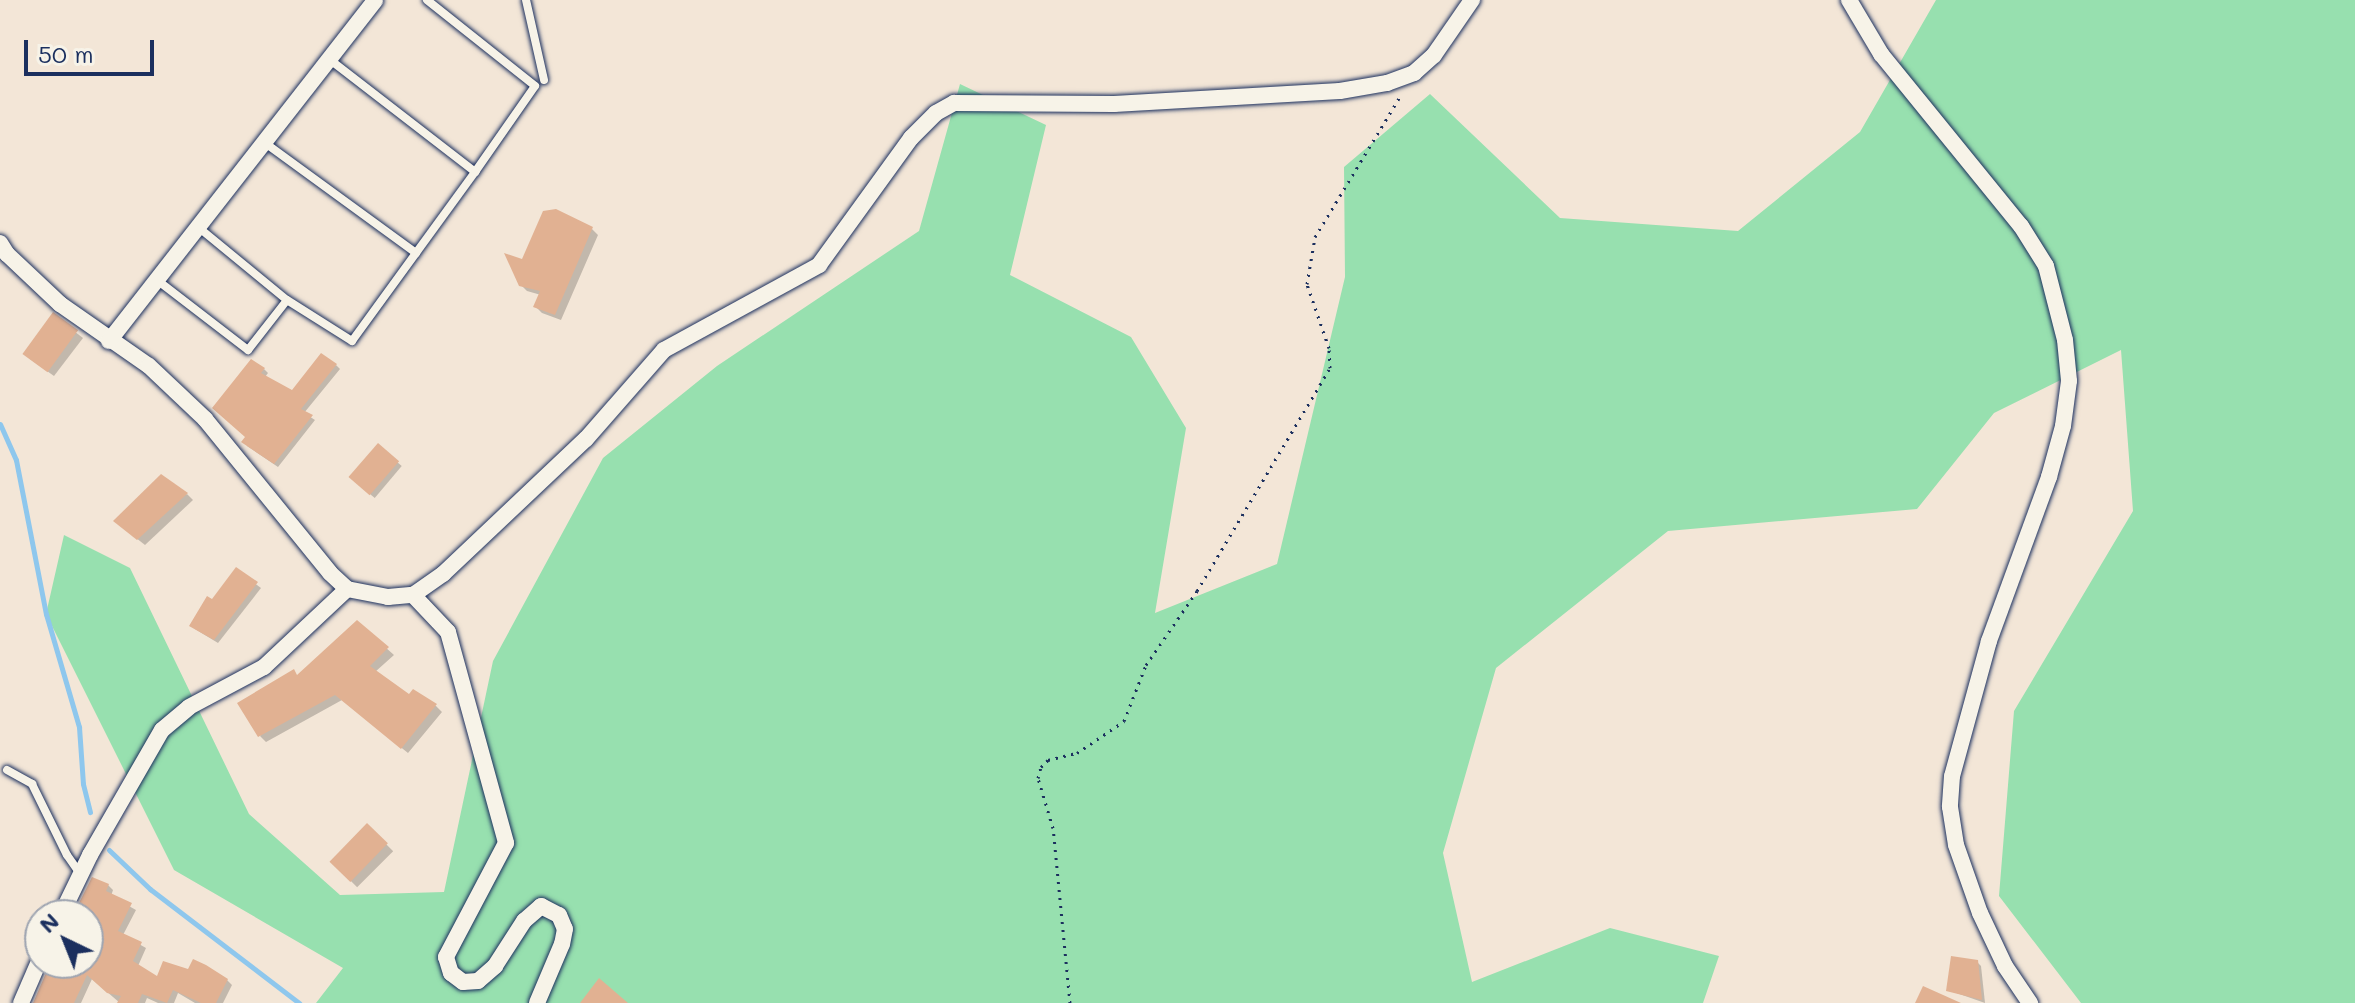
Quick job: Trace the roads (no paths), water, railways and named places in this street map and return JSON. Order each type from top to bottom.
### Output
[{"type":"street","points":[[109,341],[375,0]]},
{"type":"street","points":[[0,243],[7,254],[60,304],[149,366],[205,419],[330,573],[347,589],[388,597],[413,595],[443,574],[586,439],[664,350],[819,265],[911,138],[936,113],[954,103],[1114,104],[1340,91],[1387,83],[1414,73],[1450,35],[1472,0]]},
{"type":"street","points":[[1849,0],[1881,54],[2021,226],[2046,266],[2065,340],[2069,381],[2063,426],[2049,477],[1989,641],[1952,776],[1950,807],[1956,845],[1980,913],[2005,966],[2030,1003]]},
{"type":"street","points":[[69,899],[162,730],[189,707],[264,667],[347,589]]},
{"type":"street","points":[[413,595],[448,632],[506,843],[458,929],[446,957],[451,973],[463,982],[478,981],[495,966],[524,921],[541,906],[559,915],[565,929],[562,944],[537,1003]]},
{"type":"street","points":[[21,1003],[31,979]]},
{"type":"lane","points":[[198,227],[287,300],[352,341],[535,86],[427,0]]},
{"type":"lane","points":[[526,0],[544,80]]},
{"type":"lane","points":[[329,59],[475,172]]},
{"type":"lane","points":[[264,142],[416,253]]},
{"type":"lane","points":[[157,280],[248,350],[287,300]]},
{"type":"lane","points":[[7,770],[32,784],[67,855],[81,875]]},
{"type":"waterway","points":[[0,424],[16,460],[46,614],[79,727],[83,784],[90,812]]},
{"type":"waterway","points":[[109,850],[150,889],[299,1003]]}]
